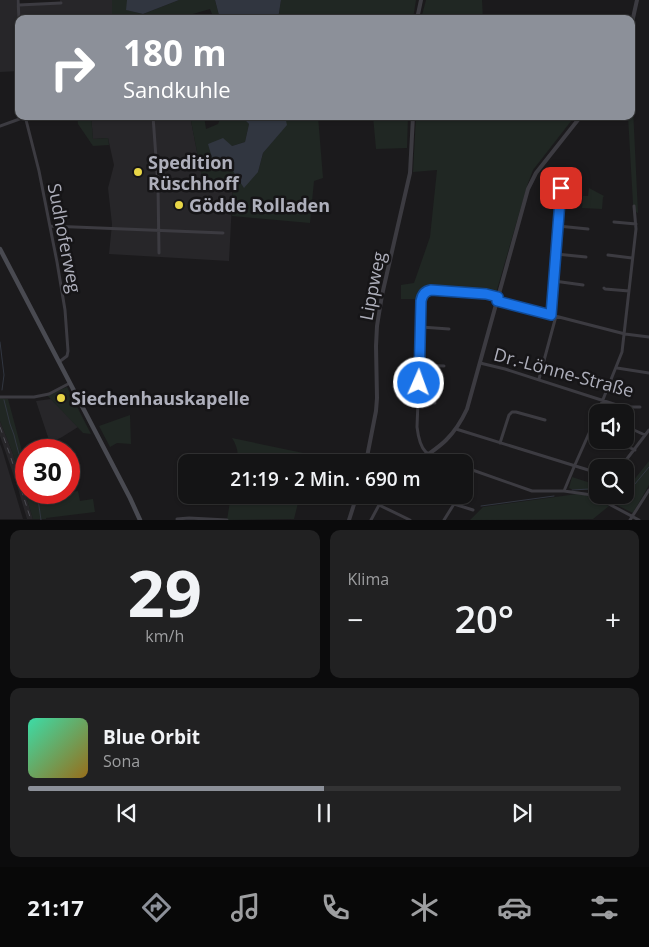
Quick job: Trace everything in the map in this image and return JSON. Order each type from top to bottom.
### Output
[{"type":"main road","points":[[0,250],[140,520]]},
{"type":"street","points":[[18,0],[19,15]]},
{"type":"street","points":[[418,15],[421,0]]},
{"type":"street","points":[[634,15],[637,0]]},
{"type":"street","points":[[19,5],[61,3]]},
{"type":"street","points":[[0,126],[17,120]]},
{"type":"street","name":"Sudhoferweg","points":[[26,120],[39,171],[62,286],[68,351],[66,356],[59,362]]},
{"type":"street","points":[[153,120],[158,186],[159,253]]},
{"type":"street","name":"Lippweg","points":[[368,454],[377,404],[377,326],[382,294],[410,173],[413,120]]},
{"type":"street","points":[[429,454],[456,429],[467,409],[531,181],[578,120]]},
{"type":"street","points":[[539,380],[553,315],[561,188]]},
{"type":"street","points":[[560,194],[577,196]]},
{"type":"street","points":[[602,404],[622,352],[636,224],[634,206]]},
{"type":"street","points":[[614,222],[636,224]]},
{"type":"street","points":[[50,226],[223,233]]},
{"type":"street","points":[[558,226],[588,229]]},
{"type":"street","points":[[556,254],[586,257]]},
{"type":"street","points":[[608,255],[632,258]]},
{"type":"street","points":[[554,282],[583,285]]},
{"type":"street","points":[[604,288],[629,292]]},
{"type":"street","points":[[427,454],[422,446],[417,427],[421,301],[427,291],[486,294],[553,315],[624,334],[649,337]]},
{"type":"street","points":[[421,327],[449,329]]},
{"type":"street","name":"Dr.-Lönne-Straße","points":[[480,363],[505,369],[620,406],[632,408],[640,406]]},
{"type":"street","points":[[420,364],[444,366]]},
{"type":"street","points":[[616,368],[649,373]]},
{"type":"street","points":[[0,397],[34,397],[50,394],[70,383]]},
{"type":"street","points":[[418,402],[436,403]]},
{"type":"street","points":[[500,443],[509,415],[512,412],[545,420]]},
{"type":"street","points":[[456,429],[589,471]]},
{"type":"street","points":[[634,430],[645,436]]},
{"type":"street","points":[[628,459],[649,430]]},
{"type":"street","points":[[564,491],[589,433]]},
{"type":"street","points":[[473,470],[532,490],[564,491],[592,495],[631,518],[639,520]]},
{"type":"street","points":[[631,518],[649,490]]},
{"type":"street","points":[[349,520],[354,504]]},
{"type":"street","points":[[371,520],[378,504],[410,520]]},
{"type":"street","points":[[444,520],[454,504],[473,510]]},
{"type":"street","points":[[177,519],[227,520]]},
{"type":"shaded area","points":[[0,0],[16,0],[17,6],[60,3],[60,0],[112,0],[112,15],[15,15],[15,71],[0,72]]},
{"type":"shaded area","points":[[112,0],[127,0],[127,10],[143,14],[179,0],[215,0],[219,15],[212,15],[210,9],[189,15],[112,15]]},
{"type":"shaded area","points":[[127,0],[179,0],[143,14],[126,10]]},
{"type":"shaded area","points":[[215,0],[281,0],[279,15],[219,15]]},
{"type":"shaded area","points":[[281,0],[416,0],[414,15],[279,15]]},
{"type":"shaded area","points":[[426,0],[482,0],[483,15],[422,15]]},
{"type":"shaded area","points":[[78,120],[91,120],[93,139],[108,138],[109,145],[93,146],[78,124]]},
{"type":"shaded area","points":[[91,120],[191,120],[203,182],[233,184],[229,261],[109,254],[112,224],[108,188],[114,165],[108,138],[93,139]]},
{"type":"shaded area","points":[[191,120],[205,120],[206,129],[218,124],[220,120],[245,120],[249,124],[245,142],[232,146],[231,168],[258,172],[263,153],[286,125],[285,120],[318,120],[323,178],[314,181],[310,223],[232,216],[233,184],[203,182]]},
{"type":"shaded area","points":[[245,120],[286,120],[287,125],[263,153],[258,172],[244,188],[231,168],[214,165],[208,144],[223,138],[232,146],[245,142],[249,124]]},
{"type":"shaded area","points":[[373,120],[408,120],[407,148],[376,149]]},
{"type":"shaded area","points":[[416,120],[572,120],[533,170],[496,293],[424,287],[418,299],[401,299],[401,285],[414,283],[430,237],[437,170],[413,172]]},
{"type":"shaded area","points":[[628,120],[634,120],[638,213],[634,211]]},
{"type":"shaded area","points":[[589,188],[604,196],[602,209],[582,208],[583,196],[588,196]]},
{"type":"shaded area","points":[[67,387],[91,434],[83,433],[47,395]]},
{"type":"shaded area","points":[[0,398],[8,399],[19,439],[15,439],[15,460],[13,454],[0,421]]},
{"type":"shaded area","points":[[51,399],[78,427],[58,439],[49,439],[36,401]]},
{"type":"shaded area","points":[[130,415],[131,444],[117,443],[110,447],[99,426]]},
{"type":"shaded area","points":[[0,421],[15,460],[15,479],[0,436]]},
{"type":"shaded area","points":[[232,438],[308,454],[238,454]]},
{"type":"shaded area","points":[[0,444],[15,492],[15,504],[18,504],[23,519],[0,519]]},
{"type":"shaded area","points":[[649,461],[649,485],[633,513],[615,504],[634,504],[634,480]]},
{"type":"shaded area","points":[[572,477],[589,482],[589,490],[569,488]]},
{"type":"shaded area","points":[[577,494],[589,497],[589,504],[605,504],[609,506],[593,519],[470,520],[483,507]]},
{"type":"shaded area","points":[[93,499],[95,512],[33,519],[28,504],[80,504],[80,501]]},
{"type":"shaded area","points":[[23,504],[28,504],[33,519],[27,519]]},
{"type":"shaded area","points":[[230,504],[298,504],[294,519],[227,520]]},
{"type":"waterway","points":[[0,342],[4,375],[2,390]]},
{"type":"waterway","points":[[4,400],[15,439]]},
{"type":"waterway","points":[[572,490],[589,489],[610,501],[625,496],[649,467]]},
{"type":"waterway","points":[[481,506],[554,496]]},
{"type":"waterway","points":[[39,504],[41,520]]},
{"type":"railway","points":[[0,427],[31,520]]},
{"type":"place","name":"Spedition Rüschhoff","points":[[138,172]]},
{"type":"place","name":"Gödde Rolladen","points":[[179,205]]},
{"type":"place","name":"Siechenhauskapelle","points":[[61,398]]},
{"type":"route","points":[[419,383],[421,301],[424,293],[427,291],[486,294],[498,297],[497,301],[551,315],[561,188]]}]
